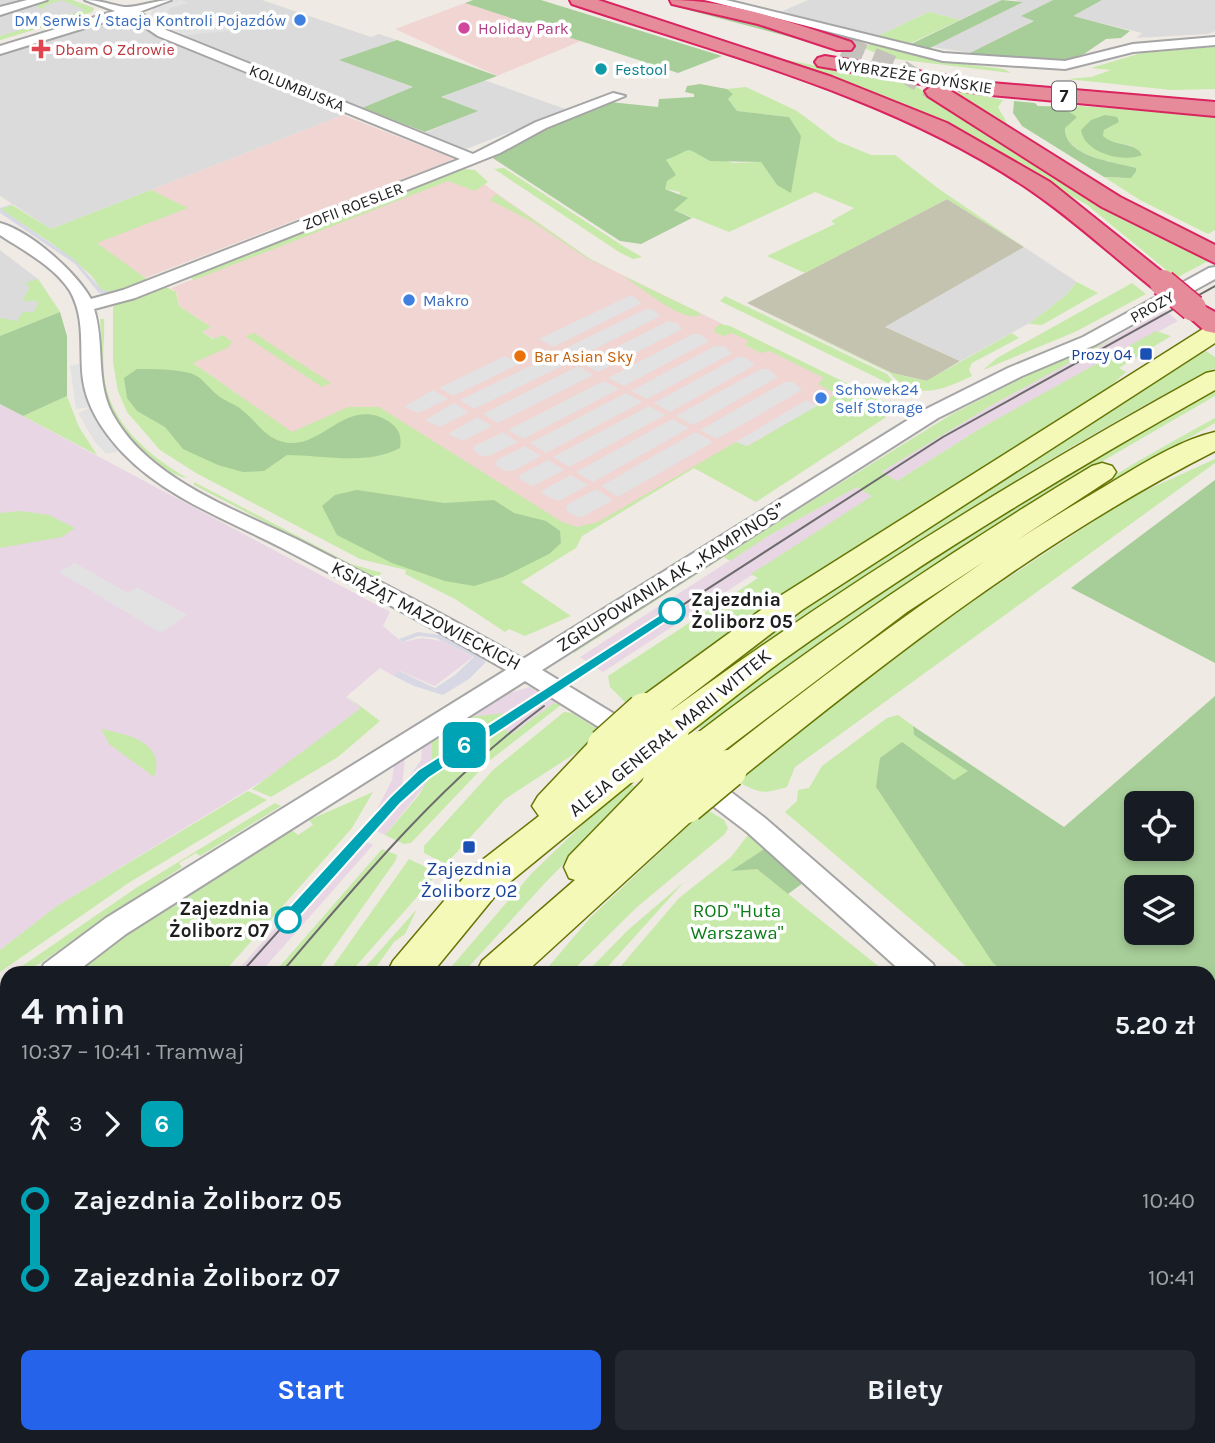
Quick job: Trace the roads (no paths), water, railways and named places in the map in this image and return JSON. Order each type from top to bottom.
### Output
[{"type":"highway","name":"7","points":[[579,0],[626,6]]},
{"type":"highway","points":[[679,0],[773,23],[844,46]]},
{"type":"highway","name":"WYBRZEŻE GDYŃSKIE","points":[[626,6],[863,59],[996,80],[1215,102]]},
{"type":"highway","name":"WYBRZEŻE GDYŃSKIE","points":[[626,6],[769,51],[898,75],[1016,92],[1215,109]]},
{"type":"highway","points":[[626,6],[834,84],[953,135],[1054,195],[1215,325]]},
{"type":"highway","points":[[936,91],[1111,202],[1215,255]]},
{"type":"highway","points":[[1102,91],[1215,93]]},
{"type":"main road","points":[[658,721],[717,656],[792,603],[1215,332]]},
{"type":"main road","name":"ALEJA GENERAŁ MARII WITTEK","points":[[414,966],[486,879],[658,721],[783,644],[986,512],[1212,390]]},
{"type":"main road","name":"ALEJA GENERAŁ MARII WITTEK","points":[[503,966],[566,887],[714,760],[803,669],[1212,390]]},
{"type":"main road","points":[[714,760],[827,689],[932,612],[1121,489],[1215,440]]},
{"type":"street","points":[[0,11],[41,0]]},
{"type":"street","name":"KOLUMBIJSKA","points":[[91,0],[125,12],[162,33],[472,159]]},
{"type":"street","points":[[0,50],[165,0]]},
{"type":"street","points":[[711,0],[859,34],[926,55],[956,58],[1065,65],[1133,48],[1215,41]]},
{"type":"street","name":"ZOFII ROESLER","points":[[85,306],[129,294],[472,159],[504,146],[541,125],[618,96]]},
{"type":"street","name":"KSIĄŻĄT MAZOWIECKICH","points":[[0,228],[65,275],[85,306],[90,327],[92,377],[98,403],[115,433],[143,461],[204,499],[525,668],[695,778],[756,825],[915,966]]},
{"type":"street","name":"PROZY","points":[[1089,341],[1215,272]]},
{"type":"street","name":"ZGRUPOWANIA AK „KAMPINOS”","points":[[63,966],[116,926],[931,414],[1015,372],[1089,341]]},
{"type":"tunnel","points":[[844,46],[899,69],[936,91]]},
{"type":"tram line","points":[[247,966],[395,801],[447,757],[943,437],[1215,286]]},
{"type":"tram line","name":"6","points":[[288,920],[364,834],[424,774],[672,611]]},
{"type":"tram line","points":[[287,966],[405,832],[471,766],[544,706]]},
{"type":"place","name":"DM Serwis / Stacja Kontroli Pojazdów","points":[[300,20]]},
{"type":"place","name":"Holiday Park","points":[[464,28]]},
{"type":"place","name":"Dbam O Zdrowie","points":[[41,49]]},
{"type":"place","name":"Festool","points":[[601,69]]},
{"type":"place","name":"Makro","points":[[409,300]]},
{"type":"place","name":"Prozy 04","points":[[1146,354]]},
{"type":"place","name":"Bar Asian Sky","points":[[520,356]]},
{"type":"place","name":"Schowek24 Self Storage","points":[[821,398]]},
{"type":"place","name":"Zajezdnia Żoliborz 05","points":[[672,611]]},
{"type":"place","name":"Zajezdnia Żoliborz 02","points":[[469,847]]},
{"type":"place","name":"Zajezdnia Żoliborz 07","points":[[288,920]]},
{"type":"park label","name":"ROD \"Huta Warszawa\"","points":[[737,922]]}]
